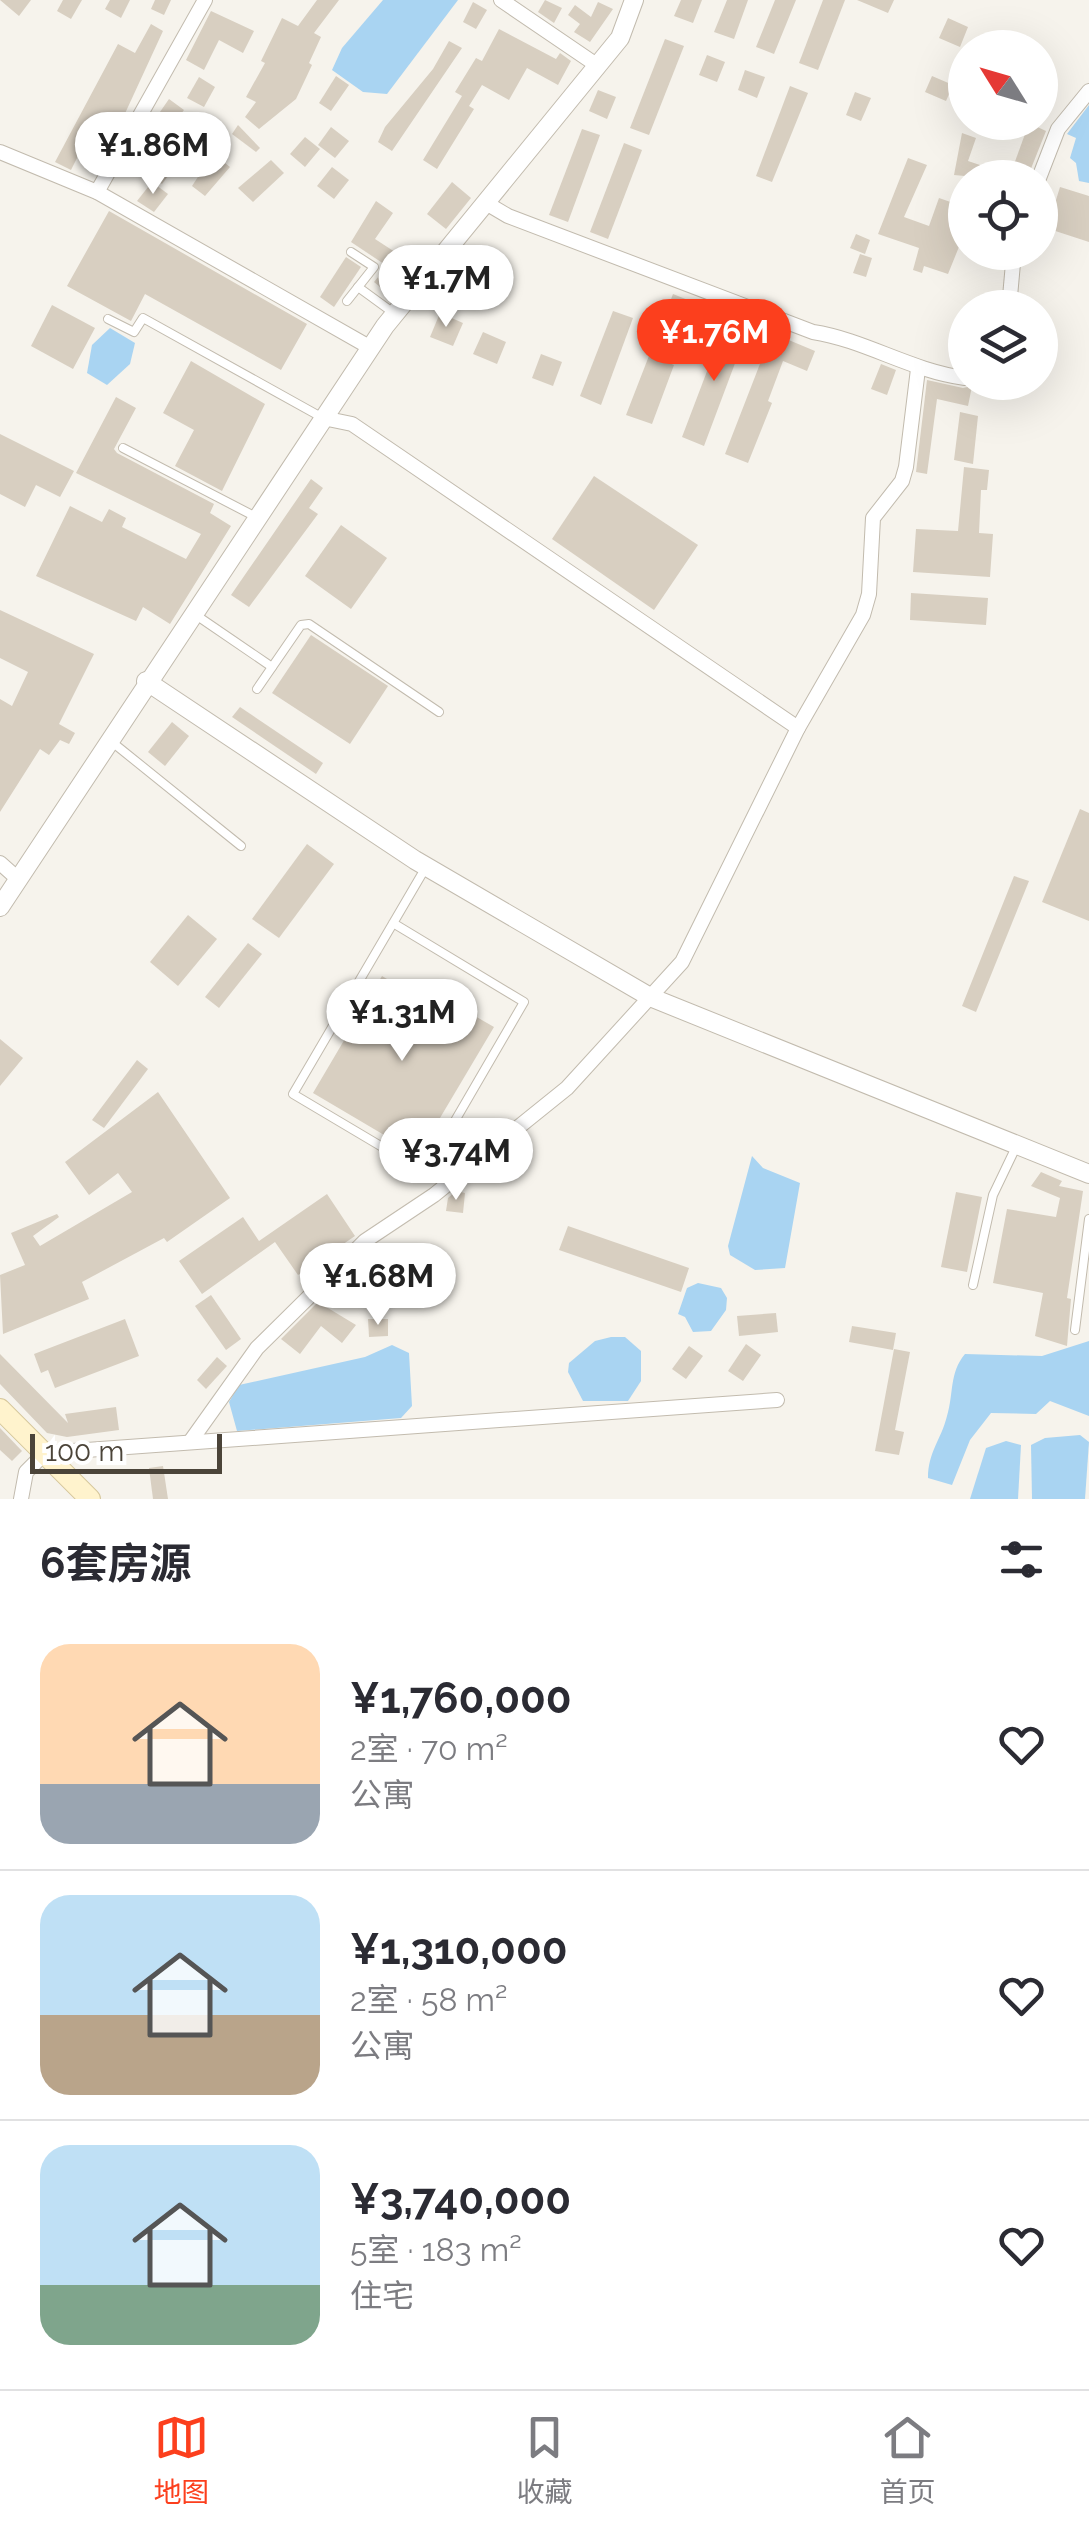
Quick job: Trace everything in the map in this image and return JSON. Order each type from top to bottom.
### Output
[{"type":"main road","points":[[0,1409],[90,1499]]},
{"type":"street","points":[[97,192],[205,0]]},
{"type":"street","points":[[501,0],[598,66]]},
{"type":"street","points":[[0,906],[371,348],[620,38],[634,0]]},
{"type":"street","points":[[1046,160],[1058,128],[1089,91]]},
{"type":"street","points":[[0,152],[97,192],[371,348]]},
{"type":"street","points":[[486,203],[508,216],[721,298],[918,368],[948,374]]},
{"type":"street","points":[[190,1442],[257,1348],[341,1265],[567,1088],[682,962],[798,728],[863,615],[869,594],[872,518],[902,481],[918,368]]},
{"type":"street","points":[[323,418],[352,424],[798,728]]},
{"type":"street","points":[[146,681],[426,867],[650,998],[1089,1174]]},
{"type":"street","points":[[0,863],[18,879]]},
{"type":"street","points":[[21,1499],[26,1472],[45,1452],[778,1400]]},
{"type":"lane","points":[[347,301],[374,267],[351,252]]},
{"type":"lane","points":[[358,287],[395,314]]},
{"type":"lane","points":[[108,319],[134,332],[143,318],[323,418]]},
{"type":"lane","points":[[123,448],[256,518]]},
{"type":"lane","points":[[192,613],[272,667]]},
{"type":"lane","points":[[257,689],[300,624],[309,624],[439,712]]},
{"type":"lane","points":[[109,740],[241,846]]},
{"type":"lane","points":[[393,923],[524,1002],[431,1162],[421,1170],[292,1094],[426,867]]},
{"type":"lane","points":[[973,1285],[993,1195],[1017,1145]]},
{"type":"lane","points":[[1075,1330],[1089,1219]]},
{"type":"water","points":[[383,0],[458,0],[387,94],[363,92],[332,70],[342,48]]},
{"type":"water","points":[[1089,105],[1089,183],[1079,181],[1076,163],[1070,158],[1076,138],[1067,134]]},
{"type":"water","points":[[110,328],[135,343],[130,364],[107,385],[87,373],[92,345]]},
{"type":"water","points":[[752,1156],[763,1168],[800,1183],[785,1268],[755,1270],[730,1255],[728,1246]]},
{"type":"water","points":[[698,1283],[721,1288],[727,1298],[726,1310],[711,1331],[693,1332],[685,1317],[678,1314],[687,1288]]},
{"type":"water","points":[[625,1337],[641,1351],[641,1381],[628,1401],[583,1401],[568,1372],[569,1363],[595,1341]]},
{"type":"water","points":[[1089,1341],[1089,1416],[1050,1401],[1036,1414],[991,1413],[970,1440],[952,1485],[928,1478],[930,1461],[947,1416],[954,1376],[965,1354],[1042,1356]]},
{"type":"water","points":[[392,1345],[409,1353],[412,1406],[401,1418],[237,1431],[229,1402],[239,1385],[365,1357]]},
{"type":"water","points":[[1080,1435],[1089,1442],[1085,1499],[1032,1499],[1031,1445],[1045,1438]]},
{"type":"water","points":[[1006,1441],[1021,1445],[1018,1499],[970,1499],[986,1448]]},
{"type":"building","points":[[0,0],[31,0],[19,16]]},
{"type":"building","points":[[63,0],[82,0],[71,19],[57,11]]},
{"type":"building","points":[[110,0],[130,0],[121,18],[105,9]]},
{"type":"building","points":[[155,0],[171,0],[164,15],[151,9]]},
{"type":"building","points":[[317,0],[339,0],[314,33],[321,37],[309,63],[312,65],[296,99],[259,129],[245,117],[256,102],[246,97],[265,63],[261,61],[282,18],[298,26]]},
{"type":"building","points":[[545,0],[562,8],[554,23],[538,12]]},
{"type":"building","points":[[681,0],[702,0],[693,23],[674,16]]},
{"type":"building","points":[[727,0],[748,0],[734,39],[714,32]]},
{"type":"building","points":[[775,0],[796,0],[774,54],[756,47]]},
{"type":"building","points":[[823,0],[845,0],[818,70],[799,63]]},
{"type":"building","points":[[857,0],[894,0],[888,13]]},
{"type":"building","points":[[473,2],[487,10],[476,29],[463,22]]},
{"type":"building","points":[[598,2],[613,9],[590,42],[574,32],[580,24],[568,15],[575,5],[591,17]]},
{"type":"building","points":[[211,11],[254,31],[243,53],[219,40],[204,70],[186,60]]},
{"type":"building","points":[[948,18],[968,27],[948,30],[948,42],[939,38]]},
{"type":"building","points":[[151,24],[163,31],[104,159],[83,146],[71,170],[55,162],[118,44],[135,53]]},
{"type":"building","points":[[499,29],[556,59],[560,53],[571,61],[558,85],[527,68],[509,100],[482,85],[469,106],[474,109],[437,169],[423,160],[462,96],[455,92],[476,58],[482,61]]},
{"type":"building","points":[[665,39],[684,46],[649,135],[630,128]]},
{"type":"building","points":[[449,41],[462,48],[392,151],[378,142],[385,127],[433,69]]},
{"type":"building","points":[[707,55],[725,62],[717,82],[699,75]]},
{"type":"building","points":[[745,70],[765,77],[757,98],[738,90]]},
{"type":"building","points":[[336,76],[349,85],[331,111],[319,103]]},
{"type":"building","points":[[932,76],[948,83],[946,101],[925,92]]},
{"type":"building","points":[[199,77],[215,87],[204,107],[187,98]]},
{"type":"building","points":[[790,86],[808,93],[772,182],[756,176]]},
{"type":"building","points":[[598,90],[616,97],[607,119],[589,111]]},
{"type":"building","points":[[855,92],[871,98],[861,121],[846,115]]},
{"type":"building","points":[[169,99],[184,110],[165,134],[171,138],[157,155],[174,168],[162,184],[128,158]]},
{"type":"building","points":[[205,119],[229,138],[215,155],[230,167],[205,196],[192,186],[213,154],[191,136]]},
{"type":"building","points":[[238,125],[260,148],[256,152],[232,134]]},
{"type":"building","points":[[331,127],[349,141],[335,158],[318,145]]},
{"type":"building","points":[[582,129],[600,135],[568,222],[549,215]]},
{"type":"building","points":[[305,137],[320,149],[305,167],[290,154]]},
{"type":"building","points":[[961,140],[975,140],[968,160],[957,160]]},
{"type":"building","points":[[1023,140],[1042,140],[1034,160],[1016,160]]},
{"type":"building","points":[[624,143],[642,150],[608,239],[590,232]]},
{"type":"building","points":[[908,158],[927,165],[904,217],[929,226],[939,198],[948,201],[948,274],[924,266],[922,273],[913,270],[919,248],[878,234]]},
{"type":"building","points":[[271,160],[284,173],[253,202],[238,188]]},
{"type":"building","points":[[332,167],[349,180],[334,199],[317,186]]},
{"type":"building","points":[[152,182],[168,194],[154,212],[137,201]]},
{"type":"building","points":[[452,182],[471,198],[446,229],[427,214]]},
{"type":"building","points":[[1060,187],[1089,196],[1089,242],[1058,232]]},
{"type":"building","points":[[376,201],[393,213],[375,239],[415,265],[391,296],[374,282],[387,266],[351,242]]},
{"type":"building","points":[[109,211],[307,324],[281,370],[145,294],[131,321],[67,286]]},
{"type":"building","points":[[856,234],[870,240],[865,254],[850,248]]},
{"type":"building","points":[[860,254],[872,258],[866,277],[853,273]]},
{"type":"building","points":[[346,257],[361,267],[334,307],[320,297]]},
{"type":"building","points":[[673,294],[693,302],[669,363],[674,365],[652,424],[626,415]]},
{"type":"building","points":[[52,305],[95,328],[73,369],[31,346]]},
{"type":"building","points":[[613,311],[633,318],[601,405],[580,396]]},
{"type":"building","points":[[440,313],[463,323],[453,346],[430,337]]},
{"type":"building","points":[[728,316],[744,323],[732,357],[737,358],[704,446],[682,437]]},
{"type":"building","points":[[483,332],[506,342],[497,364],[473,354]]},
{"type":"building","points":[[772,333],[815,351],[807,371],[783,361],[768,401],[772,403],[748,463],[725,454]]},
{"type":"building","points":[[541,354],[562,362],[553,386],[532,378]]},
{"type":"building","points":[[191,361],[265,404],[222,491],[175,466],[194,430],[163,413]]},
{"type":"building","points":[[881,364],[896,370],[887,395],[871,389]]},
{"type":"building","points":[[927,380],[948,385],[948,400],[969,400],[968,406],[937,399],[927,474],[916,472]]},
{"type":"building","points":[[116,397],[136,408],[114,449],[117,453],[214,504],[210,513],[231,526],[170,624],[143,607],[136,621],[36,576],[70,506],[102,522],[109,509],[126,518],[122,527],[186,559],[201,534],[76,473]]},
{"type":"building","points":[[960,412],[978,416],[973,464],[954,460]]},
{"type":"building","points":[[0,434],[74,471],[60,497],[36,485],[25,507],[0,494]]},
{"type":"building","points":[[964,467],[989,470],[987,490],[981,490],[979,533],[993,534],[990,577],[913,572],[916,529],[958,531]]},
{"type":"building","points":[[594,476],[698,545],[654,610],[552,539]]},
{"type":"building","points":[[311,479],[323,488],[309,508],[318,514],[249,607],[231,595]]},
{"type":"building","points":[[341,525],[387,558],[351,609],[305,576]]},
{"type":"building","points":[[911,593],[988,598],[986,625],[910,620]]},
{"type":"building","points":[[0,610],[94,654],[59,724],[75,733],[69,744],[60,740],[49,755],[40,749],[0,812],[0,699],[12,706],[28,672],[0,658]]},
{"type":"building","points":[[311,635],[388,686],[350,744],[272,693]]},
{"type":"building","points":[[240,707],[323,763],[316,774],[232,717]]},
{"type":"building","points":[[172,722],[189,736],[165,766],[148,752]]},
{"type":"building","points":[[1080,809],[1089,813],[1089,921],[1042,902]]},
{"type":"building","points":[[307,844],[334,864],[279,938],[252,919]]},
{"type":"building","points":[[1014,876],[1029,881],[976,1012],[962,1006]]},
{"type":"building","points":[[188,915],[217,939],[178,986],[150,962]]},
{"type":"building","points":[[248,943],[262,954],[219,1008],[205,997]]},
{"type":"building","points":[[382,976],[454,1019],[461,1008],[494,1027],[418,1155],[313,1093]]},
{"type":"building","points":[[0,1039],[23,1058],[0,1086]]},
{"type":"building","points":[[137,1060],[148,1069],[104,1128],[92,1120]]},
{"type":"building","points":[[158,1092],[230,1198],[167,1242],[164,1238],[82,1282],[89,1299],[3,1334],[0,1275],[25,1265],[11,1233],[57,1214],[59,1217],[33,1236],[40,1246],[132,1192],[118,1173],[89,1195],[65,1162]]},
{"type":"building","points":[[1041,1172],[1062,1181],[1059,1186],[1083,1191],[1067,1298],[1071,1299],[1067,1346],[1035,1336],[1043,1293],[993,1283],[1007,1209],[1056,1217],[1060,1198],[1031,1186]]},
{"type":"building","points":[[456,1191],[465,1193],[463,1213],[446,1211],[448,1198]]},
{"type":"building","points":[[956,1192],[982,1197],[967,1272],[941,1267]]},
{"type":"building","points":[[327,1194],[355,1236],[298,1275],[275,1242],[202,1294],[179,1261],[243,1217],[259,1241]]},
{"type":"building","points":[[568,1226],[689,1268],[681,1292],[559,1250]]},
{"type":"building","points":[[380,1256],[398,1264],[381,1302],[343,1280],[355,1266],[372,1274]]},
{"type":"building","points":[[211,1295],[241,1339],[226,1350],[195,1306]]},
{"type":"building","points":[[318,1302],[356,1325],[342,1343],[321,1326],[300,1354],[281,1339]]},
{"type":"building","points":[[776,1313],[778,1332],[739,1336],[737,1316]]},
{"type":"building","points":[[125,1319],[139,1356],[55,1388],[48,1370],[41,1373],[34,1354]]},
{"type":"building","points":[[368,1319],[388,1319],[388,1336],[369,1337]]},
{"type":"building","points":[[852,1326],[896,1333],[893,1350],[849,1342]]},
{"type":"building","points":[[746,1344],[761,1355],[743,1381],[728,1371]]},
{"type":"building","points":[[689,1346],[703,1356],[686,1379],[672,1369]]},
{"type":"building","points":[[894,1349],[910,1352],[895,1430],[904,1432],[899,1455],[875,1451]]},
{"type":"building","points":[[0,1354],[68,1423],[65,1414],[116,1407],[119,1430],[67,1437],[47,1433],[0,1384]]},
{"type":"building","points":[[217,1357],[227,1366],[206,1389],[197,1380]]},
{"type":"building","points":[[0,1428],[22,1451],[12,1461],[0,1450]]},
{"type":"building","points":[[163,1466],[168,1499],[153,1499],[149,1468]]}]
